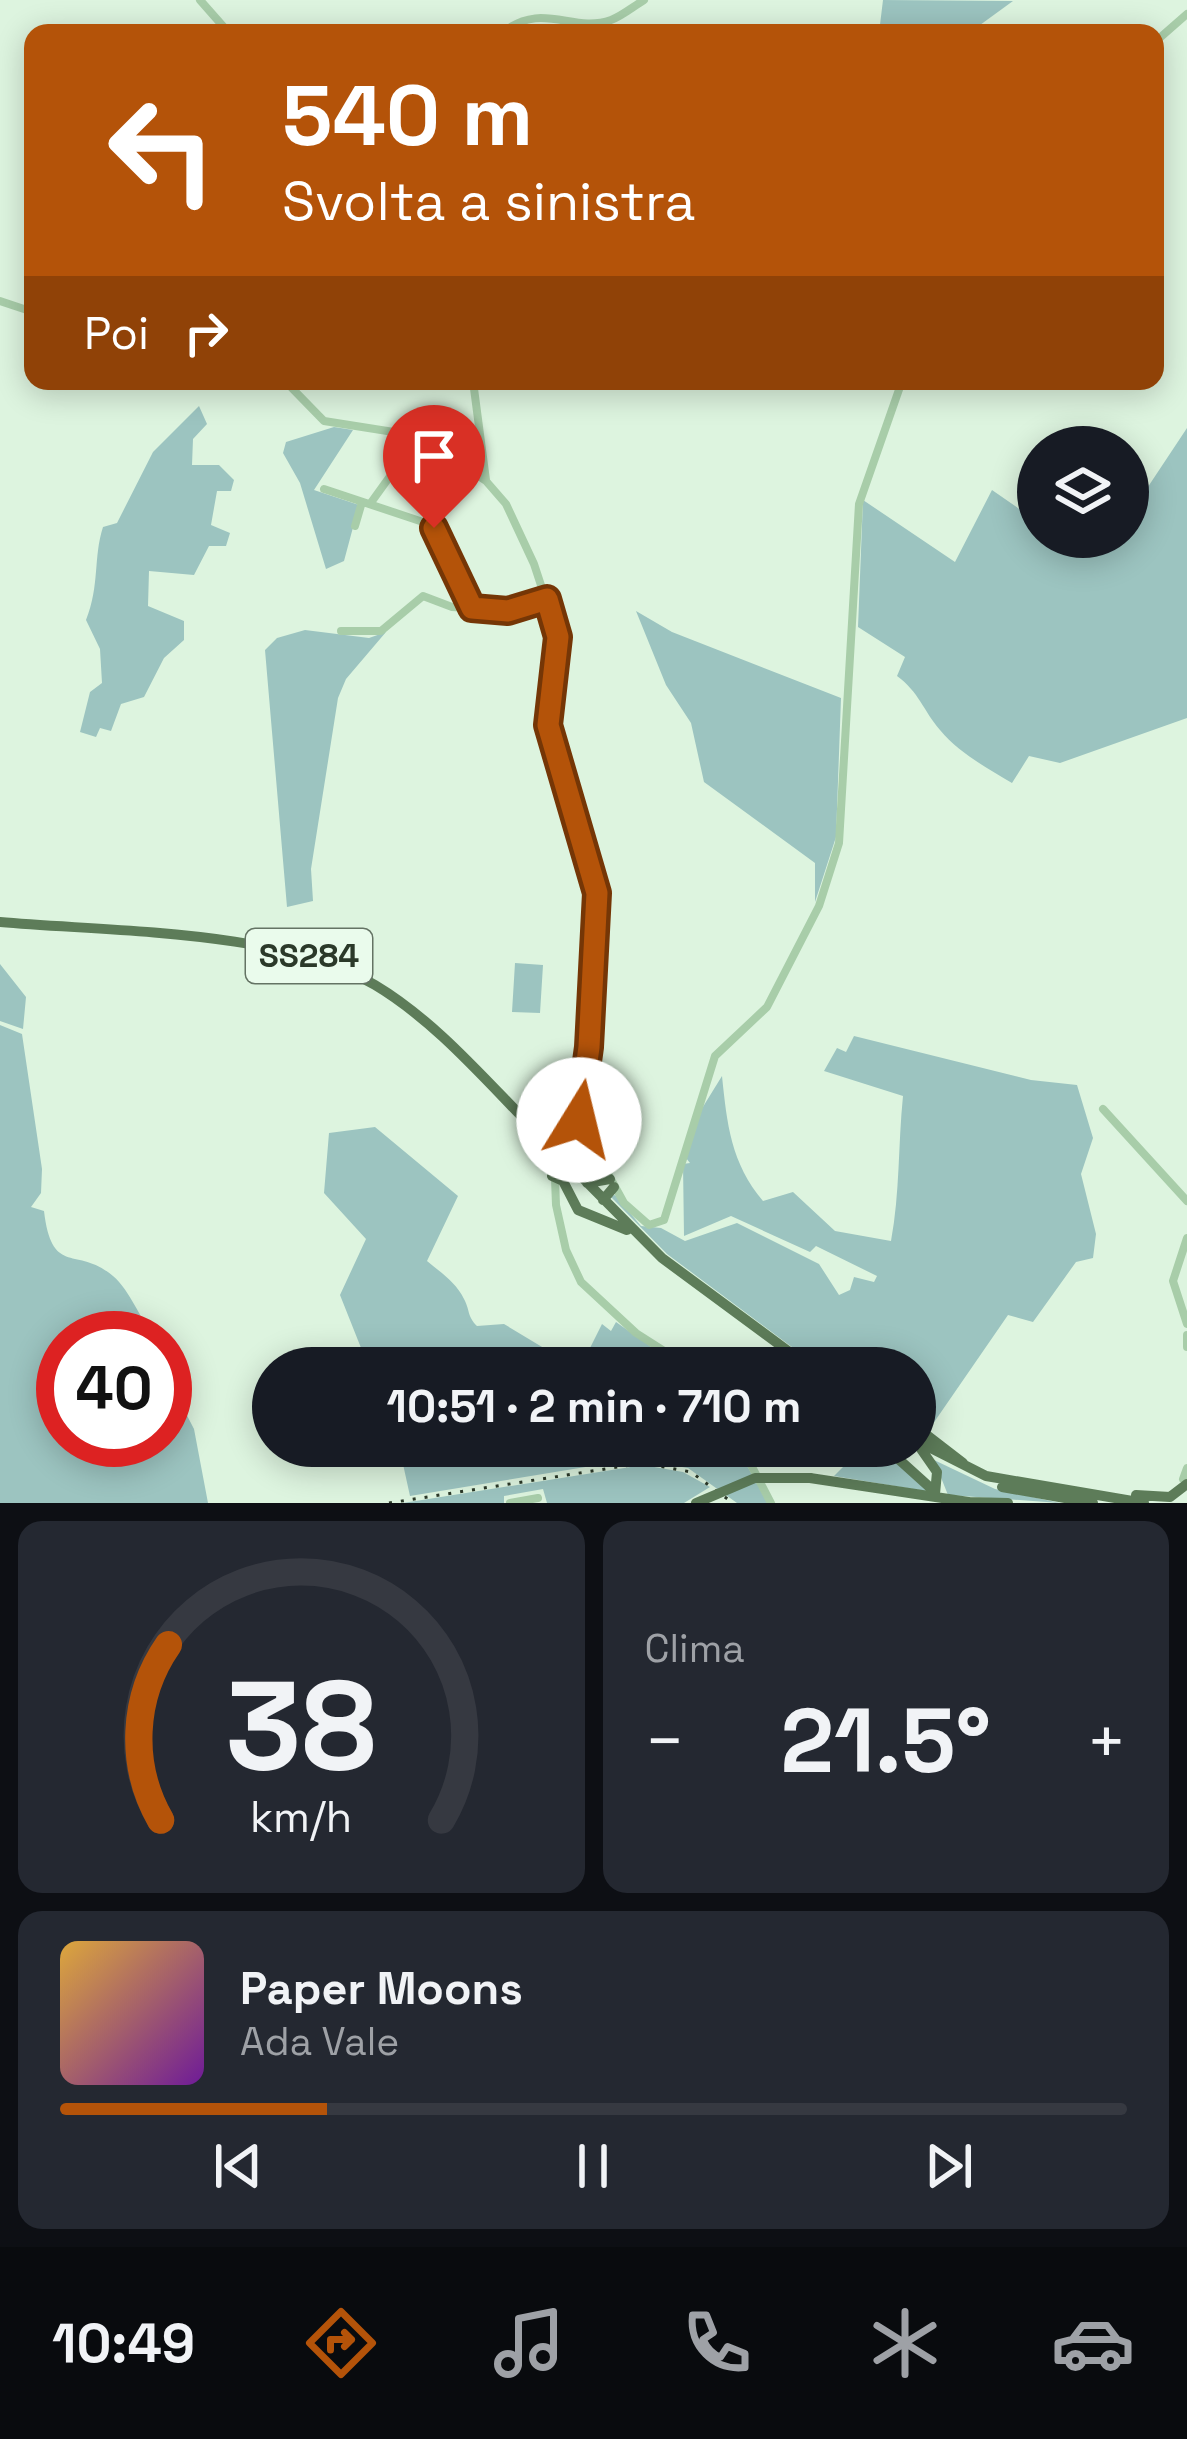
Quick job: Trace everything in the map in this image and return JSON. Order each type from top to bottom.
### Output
[{"type":"main road","name":"SS284","points":[[0,922],[266,947],[334,965],[408,1008],[645,1241],[784,1347]]},
{"type":"main road","points":[[552,1176],[563,1181],[578,1210],[645,1241]]},
{"type":"main road","points":[[596,1192],[612,1183]]},
{"type":"main road","points":[[596,1192],[612,1183]]},
{"type":"main road","points":[[578,1210],[594,1209],[596,1192]]},
{"type":"main road","points":[[936,1442],[969,1467],[1040,1488]]},
{"type":"main road","points":[[936,1454],[968,1470],[1040,1488],[1144,1503]]},
{"type":"main road","points":[[936,1454],[1004,1488],[1093,1503]]},
{"type":"main road","points":[[911,1467],[927,1480],[935,1495]]},
{"type":"main road","points":[[933,1467],[935,1495]]},
{"type":"main road","points":[[696,1503],[755,1478],[810,1478],[969,1502],[1008,1503]]},
{"type":"main road","points":[[1067,1492],[1165,1497],[1185,1481]]},
{"type":"street","points":[[200,0],[221,24]]},
{"type":"street","points":[[516,24],[545,14],[607,21],[644,0]]},
{"type":"street","points":[[1164,34],[1187,14]]},
{"type":"street","points":[[294,390],[324,421],[419,436],[486,481],[513,518],[547,599],[558,637],[548,725],[597,893],[589,1047],[579,1120],[556,1146],[552,1176],[566,1250],[581,1282],[658,1347]]},
{"type":"street","points":[[474,390],[486,481]]},
{"type":"street","points":[[579,1120],[612,1183],[639,1221],[654,1225],[664,1220],[715,1056],[763,1013],[824,895],[841,834],[859,504],[899,390]]},
{"type":"street","points":[[355,526],[366,503],[419,436]]},
{"type":"street","points":[[324,490],[422,521],[440,533],[472,608]]},
{"type":"street","points":[[341,631],[381,631],[422,596],[508,611],[547,599]]},
{"type":"street","points":[[1103,1109],[1187,1201]]},
{"type":"street","points":[[1187,1238],[1173,1281],[1187,1324]]},
{"type":"street","points":[[1187,1335],[1187,1347]]},
{"type":"street","points":[[753,1467],[771,1503]]},
{"type":"street","points":[[1185,1481],[1187,1468]]},
{"type":"street","points":[[510,1503],[538,1498]]},
{"type":"shaded area","points":[[883,0],[1013,1],[981,24],[880,24]]},
{"type":"shaded area","points":[[199,406],[207,424],[193,439],[192,465],[219,465],[234,480],[231,491],[217,491],[211,525],[230,533],[226,546],[209,546],[194,575],[149,571],[148,606],[184,621],[184,640],[164,658],[144,697],[121,704],[111,731],[100,728],[96,737],[80,732],[90,692],[102,683],[100,649],[86,620],[103,527],[117,523],[153,452]]},
{"type":"shaded area","points":[[334,427],[353,430],[314,490],[359,505],[344,561],[326,569],[300,483],[283,453],[286,442]]},
{"type":"shaded area","points":[[1187,428],[1187,718],[1060,763],[1029,756],[1012,783],[948,738],[897,676],[905,657],[858,627],[863,500],[955,562],[992,490],[1017,507],[1017,558],[1149,558],[1149,485]]},
{"type":"shaded area","points":[[636,611],[672,632],[841,698],[836,837],[815,902],[815,863],[704,782],[691,723],[666,685]]},
{"type":"shaded area","points":[[305,630],[369,638],[386,632],[346,679],[338,698],[311,869],[313,901],[287,907],[265,650],[277,638]]},
{"type":"shaded area","points":[[515,963],[543,965],[540,1013],[512,1012]]},
{"type":"shaded area","points":[[0,964],[26,997],[23,1029],[0,1021]]},
{"type":"shaded area","points":[[0,1025],[22,1034],[42,1169],[41,1193],[31,1207],[44,1211],[48,1232],[60,1253],[113,1276],[138,1311],[36,1311],[36,1467],[192,1467],[192,1425],[208,1503],[0,1503]]},
{"type":"shaded area","points":[[854,1036],[1031,1080],[1077,1085],[1093,1138],[1081,1174],[1096,1234],[1093,1258],[1076,1262],[1033,1322],[1008,1315],[936,1419],[936,1347],[792,1347],[667,1254],[610,1196],[615,1195],[641,1226],[661,1228],[685,1241],[737,1223],[819,1264],[839,1295],[850,1290],[854,1277],[874,1282],[877,1276],[816,1246],[810,1252],[731,1216],[684,1236],[683,1164],[690,1163],[686,1158],[701,1110],[722,1076],[737,1157],[763,1201],[793,1192],[835,1231],[891,1241],[903,1096],[824,1071],[837,1048],[846,1052]]},
{"type":"shaded area","points":[[375,1127],[458,1196],[427,1261],[457,1287],[477,1326],[504,1324],[542,1347],[361,1347],[340,1295],[366,1239],[324,1193],[329,1133]]},
{"type":"shaded area","points":[[571,1134],[586,1139],[602,1177],[590,1179],[560,1147]]},
{"type":"shaded area","points":[[616,1322],[651,1347],[590,1347],[602,1324],[611,1331]]},
{"type":"shaded area","points":[[936,1461],[995,1489],[1060,1503],[948,1495]]},
{"type":"shaded area","points":[[404,1467],[586,1467],[410,1496]]},
{"type":"shaded area","points":[[630,1467],[683,1472],[710,1487],[684,1503],[547,1503],[543,1489],[504,1496],[504,1503],[403,1503]]},
{"type":"shaded area","points":[[682,1467],[748,1467],[768,1503],[737,1503]]},
{"type":"shaded area","points":[[843,1467],[906,1467],[928,1485],[925,1491],[834,1476]]},
{"type":"railway","points":[[389,1503],[643,1463],[691,1472],[733,1503]]},
{"type":"route","points":[[434,528],[472,608],[517,610],[547,599],[556,626],[558,646],[548,725],[597,893],[589,1047],[579,1120]]}]
